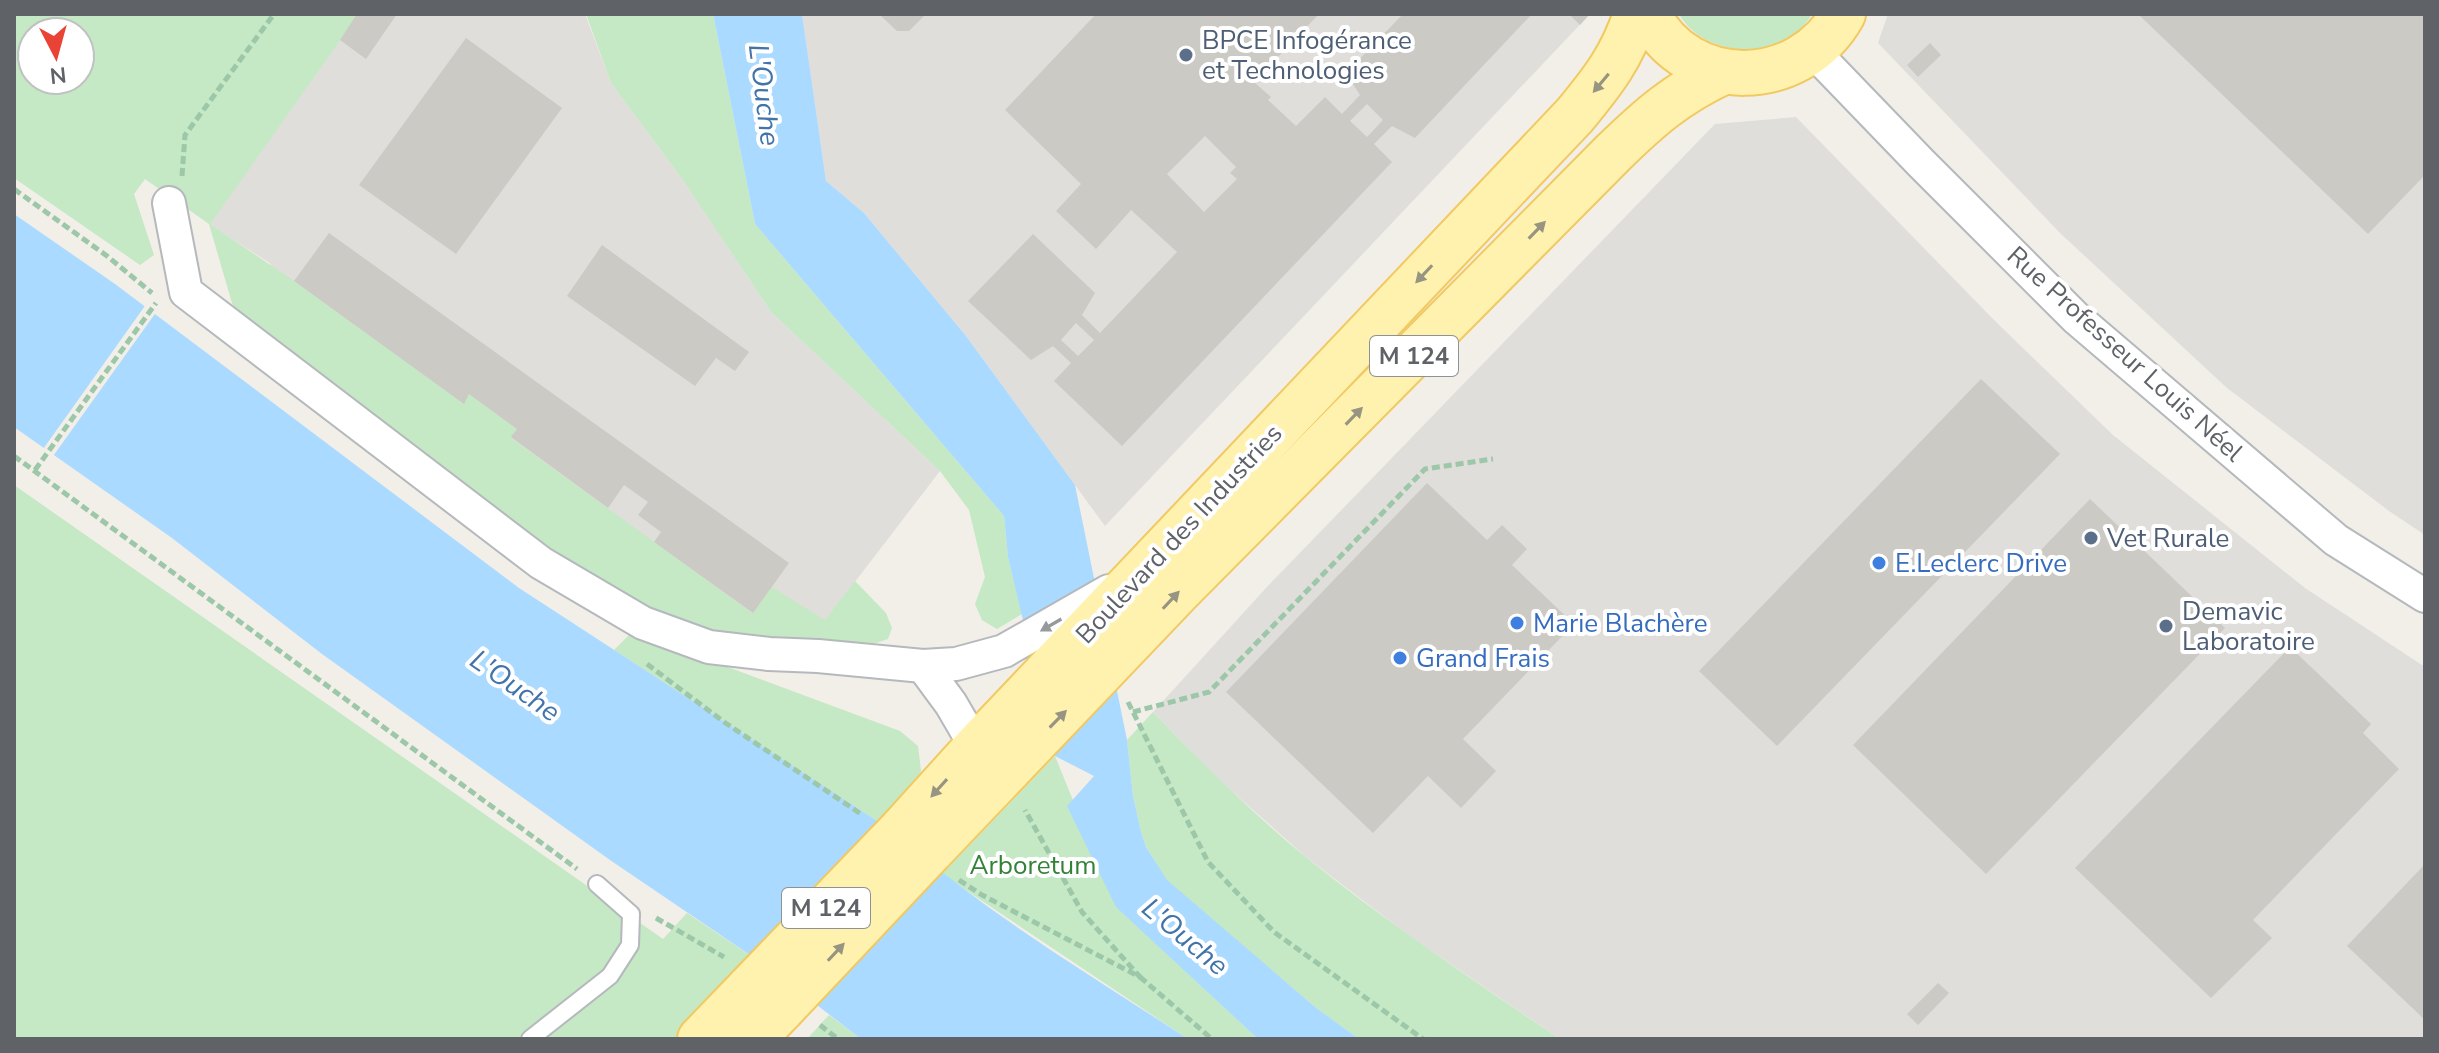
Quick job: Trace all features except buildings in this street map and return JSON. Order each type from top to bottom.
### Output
[{"type":"main road","name":"Boulevard des Industries","points":[[1001,774],[1110,606],[1575,115],[1609,74],[1627,42],[1636,14]]},
{"type":"main road","points":[[1648,14],[1656,29],[1680,53],[1723,72],[1755,74],[1786,66],[1813,51],[1843,14]]},
{"type":"main road","name":"Boulevard des Industries","points":[[700,1039],[767,1004],[913,844],[1122,678],[1179,591],[1643,123],[1690,87],[1723,72]]},
{"type":"street","name":"Rue Professeur Louis Néel","points":[[1813,51],[2076,318],[2336,540],[2425,596]]},
{"type":"street","points":[[169,203],[186,292],[541,563],[643,623],[709,647],[923,666],[956,664],[1004,651],[1143,572]]},
{"type":"street","points":[[923,666],[1001,774]]},
{"type":"lane","points":[[530,1039],[610,976],[630,945],[631,914],[597,884]]},
{"type":"path","points":[[169,203],[181,189],[185,135],[274,14]]},
{"type":"path","points":[[14,189],[107,256],[159,299],[35,470]]},
{"type":"path","points":[[14,456],[597,884]]},
{"type":"path","points":[[1133,712],[1209,692],[1425,469],[1493,459]]},
{"type":"path","points":[[639,657],[724,722],[913,844],[982,895],[1140,977]]},
{"type":"path","points":[[1122,678],[1133,712],[1208,862],[1274,932],[1423,1039]]},
{"type":"path","points":[[1001,774],[1082,912],[1140,977],[1212,1039]]},
{"type":"path","points":[[648,913],[767,1004],[838,1039]]},
{"type":"shaded area","points":[[359,14],[585,14],[611,83],[682,179],[771,312],[940,471],[825,621],[719,623],[255,290],[271,264],[209,224]]},
{"type":"shaded area","points":[[802,14],[1590,14],[1105,526],[966,336],[864,213],[826,181]]},
{"type":"shaded area","points":[[1888,14],[2425,14],[2425,535],[2227,388],[2060,233],[1878,43]]},
{"type":"shaded area","points":[[1796,117],[1995,321],[2113,435],[2305,588],[2425,667],[2425,1039],[1560,1039],[1411,937],[1306,857],[1216,777],[1153,712],[1266,588],[1715,124]]},
{"type":"green space","points":[[14,14],[359,14],[210,224],[463,403],[469,394],[517,429],[511,438],[752,613],[772,587],[825,620],[855,581],[886,613],[892,628],[888,639],[876,643],[737,638],[644,608],[580,577],[244,327],[232,303],[209,224],[145,179],[134,194],[154,255],[140,265],[14,178]]},
{"type":"green space","points":[[586,14],[713,14],[755,224],[1004,516],[1008,557],[1022,614],[997,629],[982,620],[975,604],[985,577],[969,510],[940,471],[771,312],[682,179],[611,83]]},
{"type":"green space","points":[[1679,14],[1812,14],[1800,29],[1784,40],[1765,47],[1746,49],[1726,47],[1707,40],[1691,29]]},
{"type":"green space","points":[[14,485],[663,939],[687,913],[754,958],[682,1039],[14,1039]]},
{"type":"green space","points":[[630,634],[677,648],[900,731],[918,746],[921,771],[909,792],[880,823],[614,650]]},
{"type":"green space","points":[[1153,712],[1228,787],[1307,858],[1400,929],[1560,1039],[1359,1039],[1315,1007],[1167,881],[1146,847],[1133,796],[1127,740]]},
{"type":"green space","name":"Arboretum","points":[[1055,756],[1116,906],[1258,1039],[1188,1039],[942,874]]},
{"type":"green space","points":[[829,1015],[861,1039],[807,1039]]},
{"type":"water","name":"L'Ouche","points":[[713,14],[802,14],[826,181],[864,213],[966,336],[1075,485],[1127,740],[1133,796],[1146,847],[1167,880],[1315,1007],[1359,1039],[1258,1039],[1116,907],[1067,806],[1094,776],[1055,756],[1008,557],[1004,516],[755,224]]},
{"type":"water","name":"L'Ouche","points":[[14,214],[115,284],[519,588],[897,834],[1002,916],[1188,1039],[861,1039],[769,968],[610,860],[322,654],[172,538],[14,427]]},
{"type":"pier","points":[[147,303],[157,311],[51,459],[41,452]]},
{"type":"place","name":"BPCE Infogérance et Technologies","points":[[1186,55]]},
{"type":"place","name":"Vet Rurale","points":[[2091,538]]},
{"type":"place","name":"E.Leclerc Drive","points":[[1879,563]]},
{"type":"place","name":"Marie Blachère","points":[[1517,623]]},
{"type":"place","name":"Demavic Laboratoire","points":[[2166,626]]},
{"type":"place","name":"Grand Frais","points":[[1400,658]]}]
